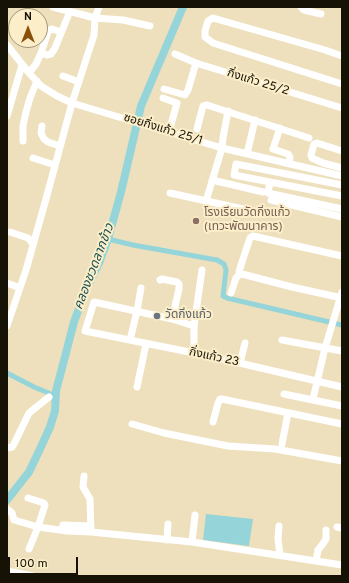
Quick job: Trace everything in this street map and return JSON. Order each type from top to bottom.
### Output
[{"type":"street","points":[[53,7],[95,18],[123,20],[150,26]]},
{"type":"street","points":[[7,326],[33,244],[72,103],[94,35],[95,18],[99,7]]},
{"type":"street","points":[[300,7],[304,10],[321,14]]},
{"type":"street","points":[[41,53],[47,55],[51,54],[55,48],[68,16]]},
{"type":"street","points":[[342,56],[213,18],[208,21],[205,31],[205,37],[213,43],[342,84]]},
{"type":"street","points":[[29,73],[36,64],[48,32],[52,29],[61,32]]},
{"type":"street","name":"ซอยกิ่งแก้ว 25/1","points":[[7,45],[29,73],[49,92],[72,103],[222,148],[342,176]]},
{"type":"street","name":"กิ่งแก้ว 25/2","points":[[175,54],[196,63],[342,108]]},
{"type":"street","points":[[164,89],[185,95],[188,90],[196,63]]},
{"type":"street","points":[[7,116],[22,64]]},
{"type":"street","points":[[63,76],[79,82]]},
{"type":"street","points":[[23,141],[23,126],[30,98],[37,81]]},
{"type":"street","points":[[162,98],[177,103],[169,132]]},
{"type":"street","points":[[197,129],[203,106],[205,105],[228,111],[309,138]]},
{"type":"street","points":[[206,201],[222,148],[228,111]]},
{"type":"street","points":[[247,154],[255,120]]},
{"type":"street","points":[[42,126],[41,133],[44,139],[60,146]]},
{"type":"street","points":[[280,128],[273,149],[288,154],[290,158],[289,164]]},
{"type":"street","points":[[342,151],[317,143],[314,144],[311,155],[312,158],[323,163],[342,168]]},
{"type":"street","points":[[33,158],[55,166]]},
{"type":"street","points":[[322,171],[323,163]]},
{"type":"street","points":[[342,185],[236,164],[234,175],[342,196]]},
{"type":"street","points":[[212,180],[263,192]]},
{"type":"street","points":[[270,182],[268,193],[342,209]]},
{"type":"street","points":[[170,193],[243,209]]},
{"type":"street","points":[[271,200],[342,217]]},
{"type":"street","points":[[10,232],[28,238],[33,244]]},
{"type":"street","points":[[231,293],[236,278],[240,274],[240,265],[250,238],[253,236],[342,256]]},
{"type":"street","points":[[194,353],[194,326],[202,270]]},
{"type":"street","points":[[240,274],[292,287],[342,296],[325,348],[313,399]]},
{"type":"street","points":[[160,280],[162,279],[178,282],[179,284],[172,319]]},
{"type":"street","points":[[7,283],[20,288]]},
{"type":"street","points":[[130,340],[141,288]]},
{"type":"street","name":"กิ่งแก้ว 23","points":[[137,311],[94,302],[85,331],[240,363],[342,387]]},
{"type":"street","points":[[137,311],[194,326]]},
{"type":"street","points":[[282,340],[342,351]]},
{"type":"street","points":[[240,363],[245,343]]},
{"type":"street","points":[[138,387],[146,344]]},
{"type":"street","points":[[284,394],[342,406]]},
{"type":"street","points":[[7,448],[12,447],[14,444],[29,412],[49,397]]},
{"type":"street","points":[[213,422],[218,403],[221,399],[342,424]]},
{"type":"street","points":[[282,444],[288,413]]},
{"type":"street","points":[[132,424],[228,446],[275,450],[342,461]]},
{"type":"street","points":[[84,476],[83,488],[90,500],[91,529]]},
{"type":"street","points":[[28,498],[44,503],[45,505],[29,549]]},
{"type":"street","points":[[7,509],[12,513],[14,520],[38,527],[67,531],[91,529]]},
{"type":"street","points":[[192,542],[195,515]]},
{"type":"street","points":[[168,524],[168,540]]},
{"type":"street","points":[[63,525],[192,542],[342,565]]},
{"type":"street","points":[[280,526],[278,540],[280,555]]},
{"type":"street","points":[[316,561],[318,550],[326,538],[326,530]]},
{"type":"street","points":[[7,571],[31,576]]},
{"type":"water","points":[[206,514],[253,519],[249,546],[203,540]]},
{"type":"waterway","name":"คลองชวดลากข้าว","points":[[7,500],[29,472],[50,427],[55,411],[56,391],[74,322],[86,289],[99,263],[108,239],[121,192],[141,106],[183,7]]},
{"type":"waterway","points":[[108,239],[217,260],[224,264],[226,270],[223,296],[342,325]]},
{"type":"waterway","points":[[7,373],[34,387],[56,396]]},
{"type":"place","name":"โรงเรียนวัดกิ่งแก้ว (เทวะพัฒนาคาร)","points":[[196,221]]},
{"type":"place","name":"วัดกิ่งแก้ว","points":[[157,316]]}]
